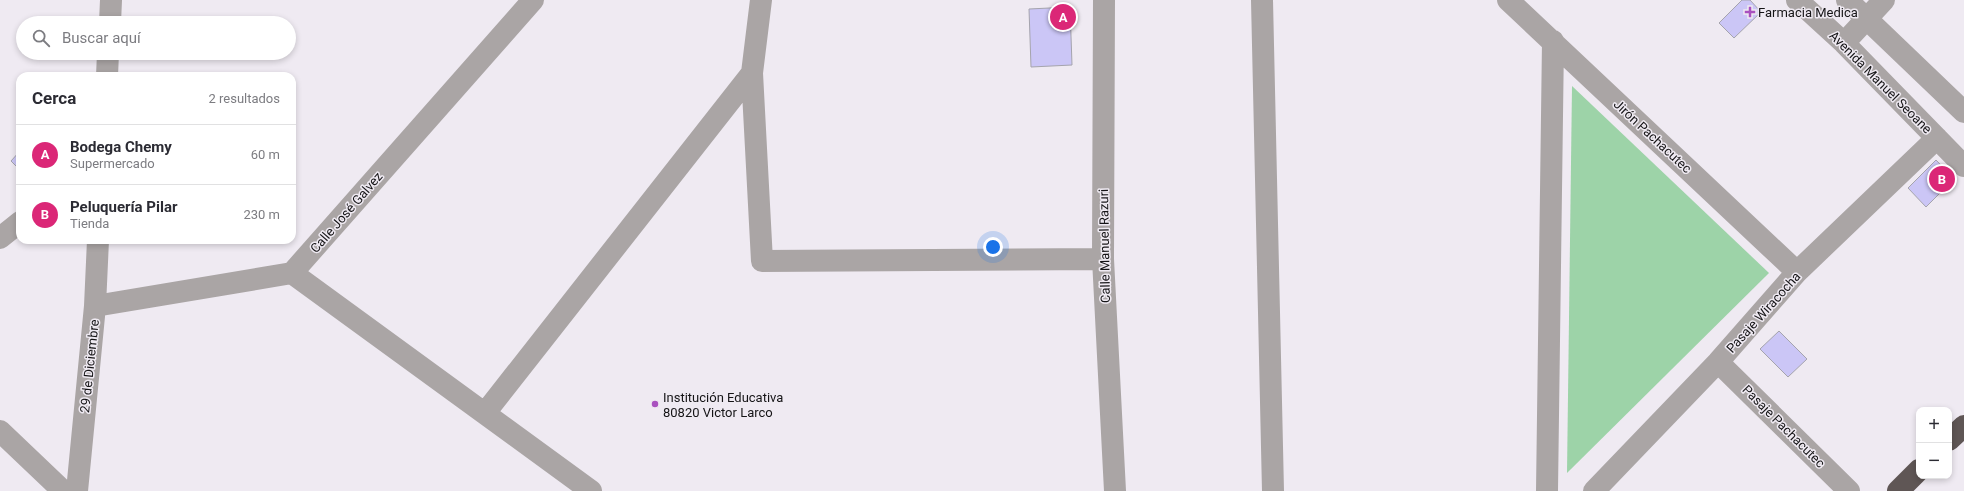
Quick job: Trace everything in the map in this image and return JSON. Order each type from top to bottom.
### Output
[{"type":"highway","points":[[1952,437],[1964,426]]},
{"type":"highway","points":[[1898,491],[1916,473]]},
{"type":"street","points":[[110,16],[111,0]]},
{"type":"street","name":"Calle José Galvez","points":[[292,273],[533,0]]},
{"type":"street","points":[[761,0],[752,73],[762,262],[1103,259]]},
{"type":"street","name":"Calle Manuel Razuri","points":[[1104,0],[1103,259],[1115,491]]},
{"type":"street","points":[[1262,0],[1273,491]]},
{"type":"street","name":"Jirón Pachacutec","points":[[1508,0],[1797,272]]},
{"type":"street","name":"Avenida Manuel Seoane","points":[[1797,0],[1844,43],[1964,166]]},
{"type":"street","points":[[1847,0],[1964,112]]},
{"type":"street","points":[[1844,43],[1884,0]]},
{"type":"street","points":[[1547,491],[1553,41]]},
{"type":"street","points":[[107,72],[108,60]]},
{"type":"street","points":[[486,413],[752,73]]},
{"type":"street","name":"Pasaje Wiracocha","points":[[1594,491],[1718,362],[1797,272],[1937,138]]},
{"type":"street","points":[[0,238],[16,224]]},
{"type":"street","name":"29 de Diciembre","points":[[77,491],[95,306],[98,244]]},
{"type":"street","points":[[95,306],[292,273],[591,491]]},
{"type":"street","name":"Pasaje Pachacutec","points":[[1718,362],[1849,491]]},
{"type":"street","points":[[0,431],[63,491]]},
{"type":"green space","points":[[1572,86],[1769,273],[1567,473]]},
{"type":"building","points":[[1742,0],[1750,0],[1761,12],[1734,38],[1719,23]]},
{"type":"building","points":[[1070,7],[1072,65],[1031,67],[1029,9]]},
{"type":"building","points":[[16,155],[16,166],[11,161]]},
{"type":"building","points":[[1936,160],[1954,179],[1926,207],[1908,188]]},
{"type":"building","points":[[1779,331],[1807,359],[1788,377],[1760,349]]},
{"type":"place","name":"Farmacia Medica","points":[[1750,12]]},
{"type":"place","name":"Bodega Chemy","points":[[1063,17]]},
{"type":"place","name":"Peluquería Pilar","points":[[1942,179]]},
{"type":"place","name":"Institución Educativa 80820 Victor Larco","points":[[655,404]]}]
